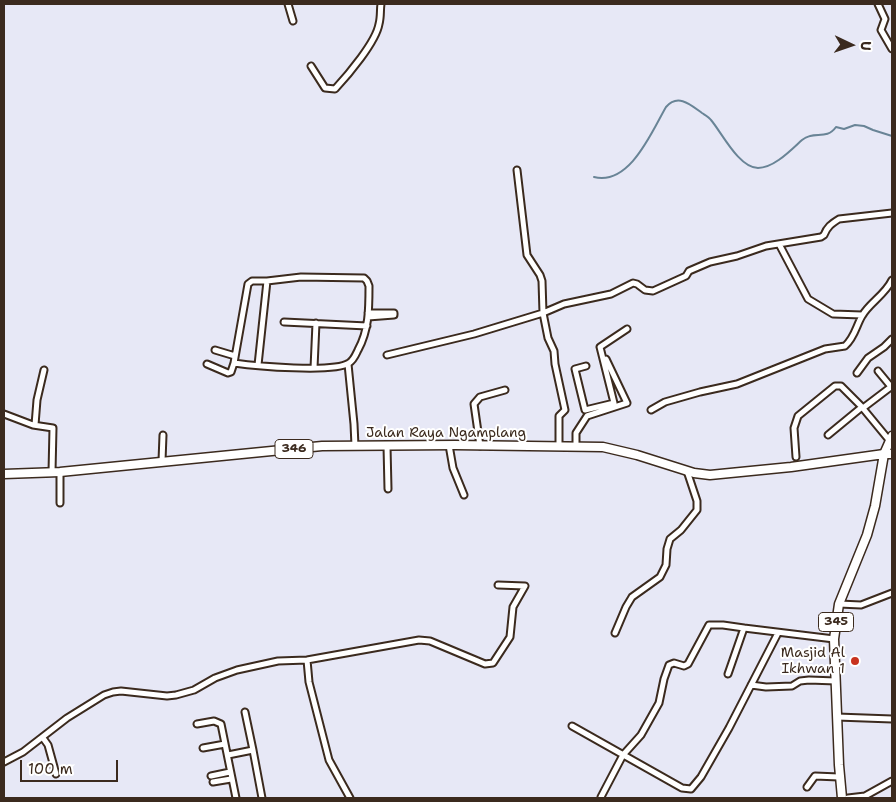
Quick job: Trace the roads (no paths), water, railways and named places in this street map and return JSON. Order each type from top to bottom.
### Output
[{"type":"main road","points":[[888,454],[891,438]]},
{"type":"main road","name":"Jalan Raya Ngamplang","points":[[4,474],[56,472],[262,451],[355,446],[598,446],[702,474],[730,474],[888,454]]},
{"type":"main road","name":"345","points":[[842,798],[839,777],[834,639],[839,604],[867,535],[888,454]]},
{"type":"street","points":[[288,4],[293,21]]},
{"type":"street","points":[[310,66],[325,88],[335,89],[376,35],[380,24],[380,4]]},
{"type":"street","points":[[878,4],[886,19],[881,30],[892,49]]},
{"type":"street","points":[[517,170],[527,255],[540,277],[543,313],[548,338],[554,351],[565,410],[559,418],[558,446]]},
{"type":"street","points":[[387,355],[474,334],[543,313],[564,304],[611,294],[633,283],[645,290],[653,290],[710,262],[737,256],[766,246],[821,237],[828,227],[839,219],[892,213]]},
{"type":"street","points":[[779,244],[808,299],[833,314],[862,315]]},
{"type":"street","points":[[207,364],[228,373],[231,372],[236,356],[248,284],[252,281],[301,277],[364,278],[368,281],[367,326],[354,358],[348,364],[314,368],[234,363]]},
{"type":"street","points":[[651,410],[665,402],[737,384],[825,349],[845,346],[855,333],[862,315],[887,289],[892,280]]},
{"type":"street","points":[[258,365],[267,281]]},
{"type":"street","points":[[284,322],[367,326]]},
{"type":"street","points":[[314,368],[316,324]]},
{"type":"street","points":[[600,347],[627,329]]},
{"type":"street","points":[[857,373],[868,358],[892,341]]},
{"type":"street","points":[[600,347],[615,406]]},
{"type":"street","points":[[586,413],[627,403],[600,347]]},
{"type":"street","points":[[215,350],[236,356]]},
{"type":"street","points":[[348,364],[355,446]]},
{"type":"street","points":[[576,446],[576,433],[586,413],[575,369],[586,366]]},
{"type":"street","points":[[34,425],[44,370]]},
{"type":"street","points":[[828,435],[892,387],[878,371]]},
{"type":"street","points":[[796,456],[794,428],[798,416],[835,386],[841,386],[891,438]]},
{"type":"street","points":[[480,446],[474,404],[480,398],[505,390]]},
{"type":"street","points":[[4,414],[34,425],[54,428],[56,472],[60,503]]},
{"type":"street","points":[[162,461],[163,434]]},
{"type":"street","points":[[448,445],[453,468],[464,495]]},
{"type":"street","points":[[387,446],[388,489]]},
{"type":"street","points":[[615,633],[632,597],[660,577],[666,565],[670,539],[681,530],[698,510],[687,470]]},
{"type":"street","points":[[4,762],[45,741],[67,718],[104,695],[113,692],[121,691],[168,696],[181,694],[237,670],[278,661],[307,660],[423,640],[430,641],[485,664],[493,663],[510,637],[512,610],[525,586],[498,585]]},
{"type":"street","points":[[839,604],[848,606],[861,604],[892,593]]},
{"type":"street","points":[[601,797],[623,756],[641,735],[660,702],[664,679],[669,665],[674,663],[684,666],[688,664],[710,624],[834,639]]},
{"type":"street","points":[[728,674],[744,628]]},
{"type":"street","points":[[572,726],[682,788],[693,788],[729,728],[778,633]]},
{"type":"street","points":[[307,660],[309,682],[329,760],[350,798]]},
{"type":"street","points":[[751,685],[792,686],[800,681],[836,681]]},
{"type":"street","points":[[245,712],[262,798]]},
{"type":"street","points":[[837,717],[892,720]]},
{"type":"street","points":[[197,724],[214,721],[220,722],[236,798]]},
{"type":"street","points":[[45,741],[56,774]]},
{"type":"street","points":[[203,748],[225,744]]},
{"type":"street","points":[[228,755],[253,750]]},
{"type":"street","points":[[211,776],[231,776]]},
{"type":"street","points":[[213,782],[231,776]]},
{"type":"street","points":[[807,787],[816,776],[839,777]]},
{"type":"street","points":[[848,798],[865,796],[892,781]]},
{"type":"waterway","points":[[594,177],[607,178],[629,165],[647,142],[666,107],[675,101],[689,104],[708,117],[738,156],[744,162],[758,168],[776,162],[806,137],[828,134],[836,127],[844,129],[855,125],[864,126],[892,136]]},
{"type":"place","name":"Masjid Al Ikhwan 1","points":[[855,661]]}]
